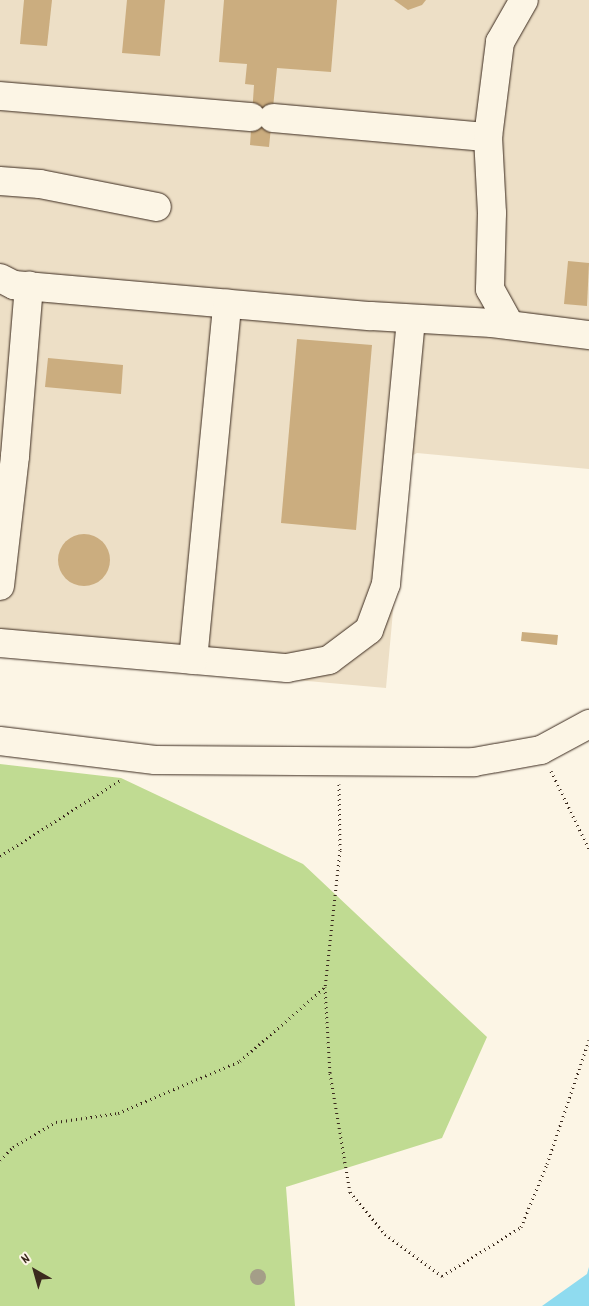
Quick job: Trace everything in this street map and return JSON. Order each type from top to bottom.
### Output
[{"type":"lane","points":[[510,325],[490,289],[492,213],[488,137],[500,42],[524,0]]},
{"type":"lane","points":[[0,96],[488,137]]},
{"type":"lane","points":[[0,181],[40,184],[157,207]]},
{"type":"lane","points":[[0,278],[14,285],[411,320],[510,325],[589,335]]},
{"type":"lane","points":[[0,586],[15,456],[29,286]]},
{"type":"lane","points":[[193,660],[227,304]]},
{"type":"lane","points":[[0,643],[286,668],[329,660],[369,630],[386,584],[411,320]]},
{"type":"lane","points":[[0,741],[154,760],[474,762],[541,750],[589,724]]},
{"type":"path","points":[[541,750],[589,849]]},
{"type":"path","points":[[338,761],[340,850],[325,987],[330,1073],[350,1192],[385,1234],[442,1276],[520,1228],[547,1164],[589,1040]]},
{"type":"path","points":[[0,856],[122,779]]},
{"type":"path","points":[[0,1160],[13,1147],[56,1122],[118,1113],[240,1061],[325,987]]},
{"type":"shaded area","points":[[0,0],[589,0],[589,469],[417,453],[407,458],[386,688],[0,654]]},
{"type":"green space","points":[[0,764],[121,778],[303,864],[487,1037],[442,1138],[286,1187],[295,1306],[0,1306]]},
{"type":"water","points":[[589,1267],[589,1306],[542,1306],[587,1274]]},
{"type":"building","points":[[24,0],[52,0],[47,46],[20,44]]},
{"type":"building","points":[[127,0],[165,0],[160,56],[122,53]]},
{"type":"building","points":[[224,0],[337,0],[331,72],[277,68],[269,147],[250,145],[254,85],[245,84],[247,64],[219,62]]},
{"type":"building","points":[[394,0],[426,0],[422,5],[408,10]]},
{"type":"building","points":[[568,261],[589,263],[587,306],[564,304]]},
{"type":"building","points":[[297,339],[372,345],[356,530],[281,523]]},
{"type":"building","points":[[48,358],[123,365],[121,394],[45,387]]},
{"type":"building","points":[[84,534],[94,536],[102,542],[108,550],[110,560],[108,570],[102,578],[94,584],[84,586],[74,584],[66,578],[60,570],[58,560],[60,550],[66,542],[74,536]]},
{"type":"building","points":[[522,632],[558,635],[557,645],[521,641]]}]
